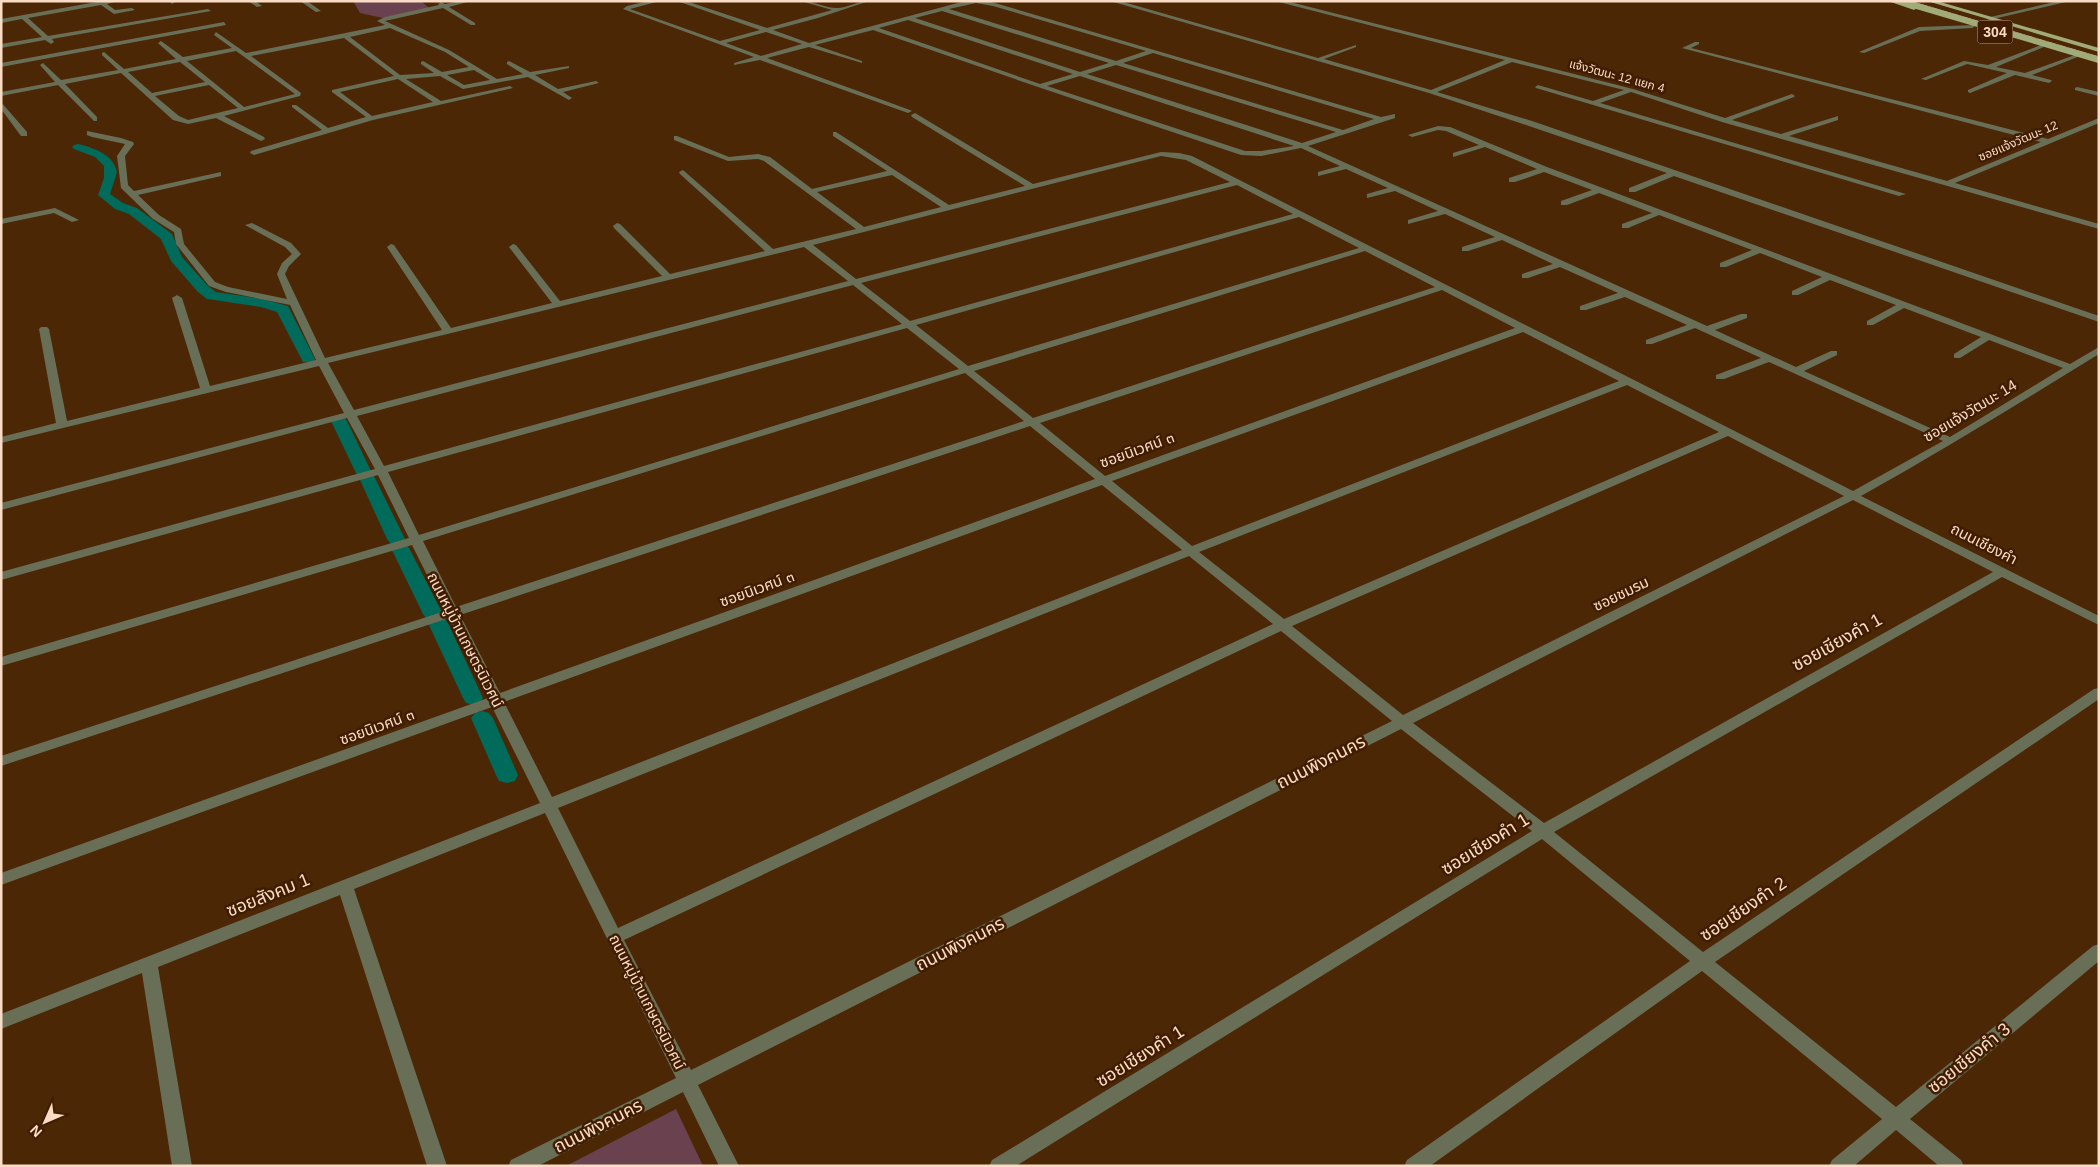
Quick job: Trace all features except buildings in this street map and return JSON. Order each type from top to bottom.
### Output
[{"type":"main road","name":"304","points":[[1891,1],[2099,61]]},
{"type":"main road","name":"304","points":[[1900,1],[2099,61]]},
{"type":"main road","name":"304","points":[[1918,1],[2099,52]]},
{"type":"main road","name":"304","points":[[1930,1],[2099,52]]},
{"type":"main road","points":[[1926,12],[1924,9],[1929,6],[1949,7]]},
{"type":"street","points":[[1,20],[115,1]]},
{"type":"street","points":[[251,1],[259,6]]},
{"type":"street","points":[[303,1],[318,11]]},
{"type":"street","points":[[434,1],[473,24]]},
{"type":"street","points":[[468,1],[381,19],[380,21],[447,51],[496,81]]},
{"type":"street","points":[[656,1],[628,7],[626,10],[911,113],[1032,186]]},
{"type":"street","points":[[680,1],[860,62]]},
{"type":"street","points":[[804,1],[838,10]]},
{"type":"street","points":[[719,43],[866,1]]},
{"type":"street","points":[[736,64],[975,1],[994,4],[1380,119]]},
{"type":"street","points":[[1113,1],[1431,92],[2099,319]]},
{"type":"street","name":"แจ้งวัฒนะ 12 แยก 4","points":[[1278,1],[1509,61],[1630,90],[1725,120],[2099,227]]},
{"type":"street","points":[[1989,18],[2067,1]]},
{"type":"street","points":[[102,3],[114,12],[132,10]]},
{"type":"street","points":[[942,9],[1342,132]]},
{"type":"street","points":[[1,46],[208,11]]},
{"type":"street","points":[[23,17],[64,54]]},
{"type":"street","points":[[908,18],[1299,146],[1950,441]]},
{"type":"street","points":[[1,65],[224,24]]},
{"type":"street","points":[[245,55],[390,26]]},
{"type":"street","points":[[1862,52],[1919,29],[1973,26]]},
{"type":"street","points":[[871,27],[1040,86],[1244,153],[1268,153],[1299,146],[1392,116]]},
{"type":"street","points":[[104,54],[176,118],[183,120],[196,121],[244,110],[292,98],[298,93],[216,34]]},
{"type":"street","points":[[345,36],[399,77],[439,103]]},
{"type":"street","points":[[160,43],[244,110]]},
{"type":"street","points":[[1697,43],[1686,48],[2047,141]]},
{"type":"street","points":[[1317,60],[1354,46]]},
{"type":"street","points":[[1989,67],[2043,46]]},
{"type":"street","points":[[1,94],[236,49]]},
{"type":"street","points":[[1040,86],[1154,52]]},
{"type":"street","points":[[2025,76],[2077,56]]},
{"type":"street","points":[[1431,92],[1509,61]]},
{"type":"street","points":[[1924,79],[1961,63],[1972,62],[2049,81]]},
{"type":"street","points":[[423,63],[463,87],[567,67]]},
{"type":"street","points":[[509,63],[568,98]]},
{"type":"street","points":[[43,65],[94,119]]},
{"type":"street","points":[[371,118],[331,92],[399,77],[441,74],[476,68]]},
{"type":"street","points":[[1970,91],[2013,73]]},
{"type":"street","points":[[150,95],[210,83]]},
{"type":"street","points":[[556,91],[596,83]]},
{"type":"street","points":[[1538,87],[1902,194]]},
{"type":"street","points":[[254,153],[371,118],[510,88]]},
{"type":"street","points":[[2077,89],[2099,94]]},
{"type":"street","points":[[1594,104],[1630,90]]},
{"type":"street","points":[[1725,120],[1792,96]]},
{"type":"street","points":[[1,104],[24,134]]},
{"type":"street","points":[[294,106],[326,132]]},
{"type":"street","points":[[218,116],[261,139]]},
{"type":"street","points":[[1782,136],[1835,118]]},
{"type":"street","name":"ซอยแจ้งวัฒนะ 12","points":[[1947,184],[2099,120]]},
{"type":"street","points":[[1412,135],[1443,128],[1658,213],[2072,368]]},
{"type":"street","points":[[90,132],[101,138],[126,141],[130,144],[122,151],[121,156],[124,186],[164,224],[178,230],[180,244],[212,284],[226,289],[293,303]]},
{"type":"street","points":[[836,134],[948,208]]},
{"type":"street","points":[[677,138],[728,160],[762,156],[862,229]]},
{"type":"street","points":[[1456,155],[1485,145]]},
{"type":"street","name":"ถนนเชียงคำ","points":[[1,440],[806,244],[1166,154],[1189,158],[2099,621]]},
{"type":"street","points":[[1819,169],[1850,156]]},
{"type":"street","points":[[1321,174],[1346,167]]},
{"type":"street","points":[[1512,180],[1544,169]]},
{"type":"street","points":[[684,172],[771,252]]},
{"type":"street","points":[[813,192],[893,172]]},
{"type":"street","points":[[1632,190],[1674,173]]},
{"type":"street","points":[[131,194],[218,174]]},
{"type":"street","points":[[1,507],[1236,183]]},
{"type":"street","points":[[1370,196],[1394,189]]},
{"type":"street","points":[[1564,203],[1599,190]]},
{"type":"street","points":[[1,222],[55,210],[75,220]]},
{"type":"street","points":[[1411,222],[1444,212]]},
{"type":"street","points":[[1625,226],[1658,213]]},
{"type":"street","points":[[1,576],[909,326],[1298,215]]},
{"type":"street","name":"ถนนหมู่บ้านเกษตรนิเวศน์","points":[[249,225],[288,245],[297,254],[285,265],[281,274],[293,303],[322,362],[381,470],[414,540],[729,1166]]},
{"type":"street","points":[[617,226],[668,277]]},
{"type":"street","points":[[1465,249],[1501,238]]},
{"type":"street","points":[[806,244],[857,282],[909,326],[1401,721],[1543,831],[1954,1166]]},
{"type":"street","points":[[391,247],[448,331]]},
{"type":"street","points":[[514,247],[557,304]]},
{"type":"street","points":[[1,662],[414,540],[1185,302],[1367,248]]},
{"type":"street","points":[[1723,265],[1758,251]]},
{"type":"street","points":[[1525,276],[1560,264]]},
{"type":"street","points":[[1795,294],[1828,277]]},
{"type":"street","points":[[1,761],[1443,287]]},
{"type":"street","points":[[1583,308],[1624,294]]},
{"type":"street","points":[[177,298],[206,390]]},
{"type":"street","points":[[1870,323],[1904,305]]},
{"type":"street","points":[[1706,330],[1744,316]]},
{"type":"street","points":[[1649,342],[1695,326]]},
{"type":"street","name":"ซอยนิเวศน์ ๓","points":[[1,879],[496,702],[1101,480],[1524,328]]},
{"type":"street","points":[[44,329],[62,425]]},
{"type":"street","points":[[1957,356],[1988,337]]},
{"type":"street","name":"ซอยแจ้งวัฒนะ 14","points":[[1854,496],[1950,441],[2099,350]]},
{"type":"street","points":[[1795,371],[1834,353]]},
{"type":"street","points":[[1720,377],[1769,359]]},
{"type":"street","name":"ซอยสังคม 1","points":[[1,1022],[1190,551],[1628,381]]},
{"type":"street","points":[[614,937],[1282,625],[1729,432]]},
{"type":"street","name":"ซอยชมรม","points":[[1401,721],[1854,496]]},
{"type":"street","name":"ซอยเชียงคำ 1","points":[[999,1166],[1543,831],[2002,572]]},
{"type":"street","name":"ซอยเชียงคำ 2","points":[[1414,1166],[1703,961],[2099,692]]},
{"type":"street","name":"ถนนพิงคนคร","points":[[518,1166],[1401,721]]},
{"type":"street","points":[[345,886],[437,1166]]},
{"type":"street","name":"ซอยเชียงคำ 3","points":[[1840,1166],[1895,1118],[2099,951]]},
{"type":"street","points":[[149,964],[182,1166]]},
{"type":"shaded area","points":[[353,1],[421,1],[429,8],[383,18],[360,13]]},
{"type":"shaded area","points":[[676,1109],[703,1166],[566,1166]]},
{"type":"waterway","points":[[78,147],[99,155],[110,166],[110,178],[104,195],[119,206],[133,211],[167,237],[176,258],[203,289],[212,296],[262,303],[283,309],[308,359]]},
{"type":"waterway","points":[[339,421],[363,471]]},
{"type":"waterway","points":[[368,480],[396,539]]},
{"type":"waterway","points":[[400,548],[433,614]]},
{"type":"waterway","points":[[438,623],[473,698]]},
{"type":"waterway","points":[[482,718],[507,775]]},
{"type":"railway","points":[[1906,1],[2099,58]]}]
